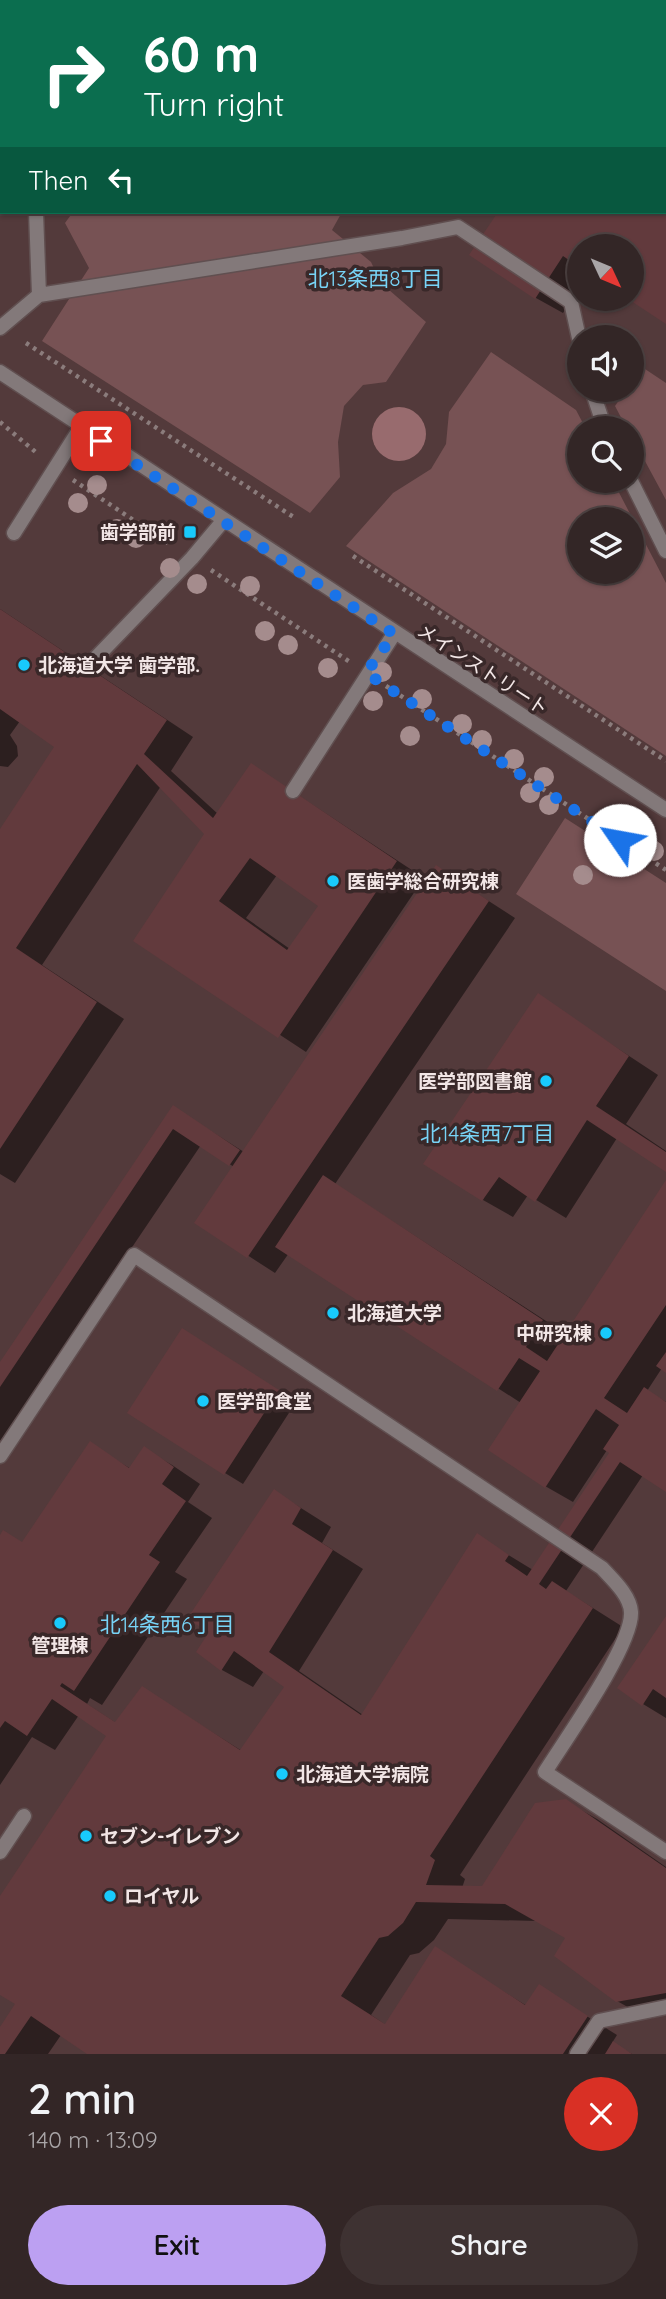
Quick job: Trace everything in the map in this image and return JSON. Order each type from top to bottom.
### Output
[{"type":"lane","points":[[36,214],[39,295]]},
{"type":"lane","points":[[0,328],[39,295],[458,227],[571,302],[576,325]]},
{"type":"lane","name":"メインストリート","points":[[0,372],[394,634],[666,810]]},
{"type":"lane","points":[[14,533],[81,427]]},
{"type":"lane","points":[[637,493],[666,551]]},
{"type":"lane","points":[[87,667],[192,558],[223,521]]},
{"type":"lane","points":[[293,791],[366,673],[394,634]]},
{"type":"lane","points":[[0,1456],[134,1255],[602,1568],[620,1588],[631,1611],[624,1643],[545,1772],[666,1852]]},
{"type":"lane","points":[[0,1852],[24,1816]]},
{"type":"lane","points":[[578,2054],[599,2021],[666,2007]]},
{"type":"path","points":[[26,343],[295,518]]},
{"type":"path","points":[[0,422],[55,468],[666,870]]},
{"type":"path","points":[[353,556],[666,761]]},
{"type":"shaded area","name":"北海道大学","points":[[0,214],[666,214],[666,2054],[0,2054]]},
{"type":"shaded area","points":[[72,214],[341,214],[332,230],[371,262],[381,283],[426,322],[386,382],[363,385],[344,406],[338,442],[340,477],[310,513],[42,341],[89,268],[65,223]]},
{"type":"shaded area","points":[[491,352],[576,410],[579,416],[567,416],[567,493],[619,493],[627,507],[567,507],[567,584],[644,584],[644,541],[666,583],[666,756],[346,546],[393,493],[431,469],[446,444],[449,412]]},
{"type":"shaded area","points":[[644,368],[666,383],[666,500],[644,459],[644,416],[620,416],[615,406],[618,402],[644,402]]},
{"type":"shaded area","points":[[399,407],[418,415],[426,434],[418,453],[399,461],[380,453],[372,434],[380,415]]},
{"type":"shaded area","points":[[565,818],[666,883],[666,991],[516,894]]},
{"type":"building","points":[[494,214],[666,214],[666,324],[644,310],[644,234],[567,234],[567,259],[563,256],[535,299],[469,255]]},
{"type":"building","points":[[0,609],[167,720],[144,754],[213,818],[251,763],[397,861],[278,1038],[133,941],[204,834],[137,764],[16,948],[97,1002],[0,1149],[0,829],[54,747],[0,709]],"holes":[[[250,858],[318,906],[287,950],[219,901]]]},
{"type":"building","points":[[436,865],[489,901],[247,1258],[194,1223]]},
{"type":"building","name":"医学部図書館","points":[[538,993],[629,1056],[596,1106],[666,1152],[666,1172],[587,1120],[535,1202],[499,1177],[482,1201],[423,1164]]},
{"type":"building","points":[[173,1105],[240,1150],[229,1166],[173,1129],[0,1387],[0,1362]]},
{"type":"building","name":"北海道大学病院","points":[[323,1175],[543,1320],[526,1347],[547,1361],[666,1180],[666,1305],[604,1398],[627,1413],[644,1387],[666,1402],[666,1492],[620,1462],[539,1584],[546,1589],[552,1581],[593,1608],[430,1856],[435,1860],[426,1885],[482,1886],[535,1803],[566,1799],[666,1868],[666,1993],[616,2002],[554,1956],[565,1938],[505,1904],[416,1902],[403,1923],[388,1936],[379,1938],[341,1996],[385,2024],[435,1946],[525,2005],[539,1984],[588,2016],[563,2054],[87,2054],[31,2016],[5,2054],[0,2054],[0,2027],[15,2004],[0,1995],[0,1896],[106,1736],[52,1699],[27,1736],[5,1721],[0,1728],[0,1535],[3,1530],[22,1542],[90,1441],[129,1468],[144,1446],[174,1467],[162,1484],[186,1501],[149,1555],[160,1562],[74,1691],[62,1683],[60,1686],[115,1722],[142,1686],[240,1750],[284,1687],[234,1651],[221,1671],[196,1652],[209,1632],[187,1619],[274,1489],[301,1508],[292,1524],[333,1550],[269,1652],[361,1715],[477,1533],[509,1555],[505,1561],[527,1576],[609,1453],[603,1449],[619,1425],[596,1409],[545,1488],[488,1450],[540,1371],[519,1358],[497,1391],[275,1247]]},
{"type":"building","name":"医学部食堂","points":[[182,1328],[279,1390],[224,1475],[127,1413]]},
{"type":"building","points":[[666,1352],[666,1373],[656,1366]]},
{"type":"building","points":[[666,1616],[666,1698],[653,1689],[642,1706],[617,1688]]},
{"type":"building","points":[[613,2041],[632,2054],[605,2054]]},
{"type":"place","name":"歯学部前","points":[[190,532]]},
{"type":"place","name":"北海道大学 歯学部.","points":[[24,665]]},
{"type":"place","name":"医歯学総合研究棟","points":[[333,881]]},
{"type":"place","name":"医学部図書館","points":[[546,1081]]},
{"type":"place","name":"北海道大学","points":[[333,1313]]},
{"type":"place","name":"中研究棟","points":[[606,1333]]},
{"type":"place","name":"医学部食堂","points":[[203,1401]]},
{"type":"place","name":"管理棟","points":[[60,1623]]},
{"type":"place","name":"北海道大学病院","points":[[282,1774]]},
{"type":"place","name":"セブン-イレブン","points":[[86,1836]]},
{"type":"place","name":"ロイヤル","points":[[110,1896]]},
{"type":"district","name":"北13条西8丁目","points":[[375,278]]},
{"type":"district","name":"北14条西7丁目","points":[[487,1133]]},
{"type":"district","name":"北14条西6丁目","points":[[167,1624]]},
{"type":"route","points":[[101,441],[394,634],[366,673],[620,840]]}]
